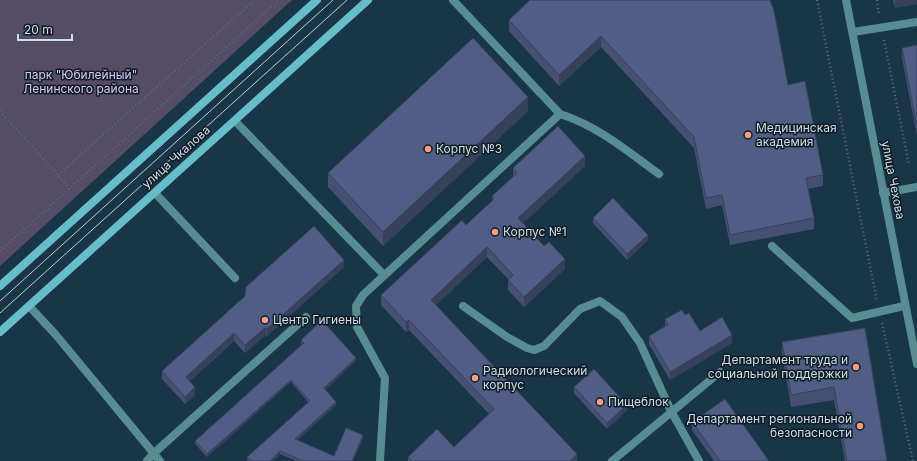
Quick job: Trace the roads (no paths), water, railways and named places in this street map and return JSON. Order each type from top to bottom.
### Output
[{"type":"main road","name":"улица Чкалова","points":[[0,286],[317,0]]},
{"type":"main road","name":"улица Чкалова","points":[[0,332],[368,0]]},
{"type":"street","points":[[453,0],[560,114],[581,121],[602,133],[659,174]]},
{"type":"street","name":"улица Чехова","points":[[846,0],[904,306],[917,364]]},
{"type":"street","points":[[853,32],[917,22]]},
{"type":"street","points":[[380,461],[385,378],[357,328],[355,315],[356,306],[364,295],[384,275],[560,114]]},
{"type":"street","points":[[235,121],[384,275]]},
{"type":"street","points":[[883,193],[917,187]]},
{"type":"street","points":[[155,192],[235,278]]},
{"type":"street","points":[[772,246],[852,318],[904,306]]},
{"type":"street","points":[[463,306],[507,337],[527,348],[534,350],[544,346],[580,309],[600,301],[622,317],[640,343],[671,411],[699,461]]},
{"type":"street","points":[[29,306],[56,335],[160,461]]},
{"type":"street","points":[[146,461],[306,317]]},
{"type":"street","points":[[612,461],[720,372]]},
{"type":"tram line","points":[[0,301],[333,0]]},
{"type":"tram line","points":[[0,313],[347,0]]},
{"type":"place","name":"Медицинская академия","points":[[748,135]]},
{"type":"place","name":"Корпус №3","points":[[428,149]]},
{"type":"place","name":"Корпус №1","points":[[495,232]]},
{"type":"place","name":"Центр Гигиены","points":[[265,320]]},
{"type":"place","name":"Департамент труда и социальной поддержки","points":[[856,367]]},
{"type":"place","name":"Радиологический корпус","points":[[475,378]]},
{"type":"place","name":"Пищеблок","points":[[600,402]]},
{"type":"place","name":"Департамент региональной безопасности","points":[[860,426]]},
{"type":"park label","name":"парк \"Юбилейный\" Ленинского района","points":[[81,82]]}]
